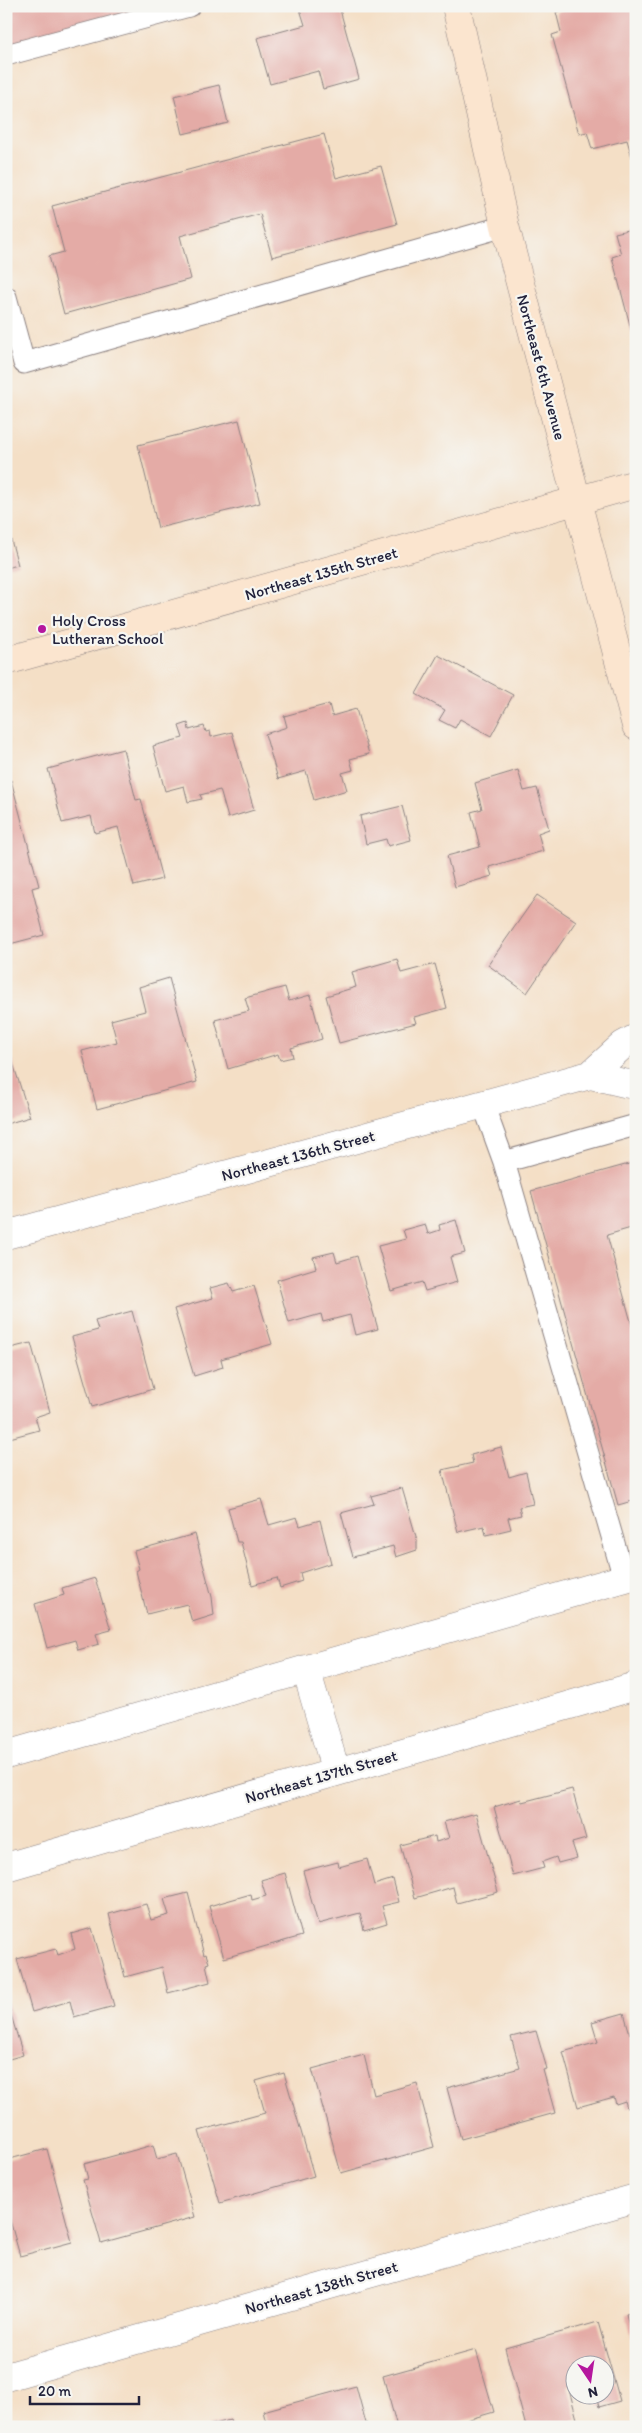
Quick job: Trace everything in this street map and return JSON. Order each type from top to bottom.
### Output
[{"type":"main road","name":"Northeast 6th Avenue","points":[[456,6],[505,226],[636,726]]},
{"type":"main road","name":"Northeast 135th Street","points":[[6,661],[636,484]]},
{"type":"street","name":"Northeast 136th Street","points":[[6,1235],[590,1075],[623,1045],[636,1038]]},
{"type":"street","name":"Northeast 136th Street","points":[[590,1075],[628,1084],[636,1083]]},
{"type":"street","points":[[6,1755],[630,1576]]},
{"type":"street","points":[[306,1669],[336,1772]]},
{"type":"street","name":"Northeast 137th Street","points":[[6,1867],[636,1686]]},
{"type":"street","name":"Northeast 138th Street","points":[[6,2376],[636,2198]]},
{"type":"lane","points":[[6,55],[189,6]]},
{"type":"lane","points":[[6,297],[24,363],[505,226]]},
{"type":"lane","points":[[483,1104],[504,1162],[630,1576]]},
{"type":"lane","points":[[504,1162],[636,1125]]},
{"type":"building","points":[[6,6],[152,6],[6,46]]},
{"type":"building","points":[[299,6],[339,6],[359,79],[323,89],[318,71],[270,84],[257,38],[305,25]]},
{"type":"building","points":[[574,6],[636,6],[636,171],[627,140],[592,149],[587,132],[579,134],[552,35],[561,32],[556,12]]},
{"type":"building","points":[[219,85],[228,123],[183,134],[174,96]]},
{"type":"building","points":[[324,134],[336,178],[381,166],[397,224],[272,257],[260,214],[180,236],[191,279],[64,314],[49,256],[64,252],[52,206]]},
{"type":"building","points":[[636,228],[635,344],[612,257],[621,254],[615,233]]},
{"type":"building","points":[[239,420],[260,503],[158,528],[138,445]]},
{"type":"building","points":[[6,522],[18,565],[6,568]]},
{"type":"building","points":[[438,655],[513,695],[491,736],[460,719],[455,728],[439,720],[445,710],[416,694]]},
{"type":"building","points":[[329,704],[332,716],[356,709],[369,754],[350,759],[353,770],[342,773],[347,790],[314,800],[306,771],[278,779],[265,734],[287,727],[284,716]]},
{"type":"building","points":[[188,723],[189,730],[204,726],[206,732],[210,731],[211,737],[232,732],[254,810],[228,818],[220,790],[200,795],[202,799],[188,802],[184,786],[165,791],[153,746],[183,738],[179,726]]},
{"type":"building","points":[[123,749],[136,800],[141,799],[162,879],[134,886],[118,827],[95,833],[91,816],[62,823],[48,769]]},
{"type":"building","points":[[518,770],[524,791],[537,788],[549,829],[538,833],[543,851],[489,867],[492,876],[455,887],[447,856],[480,847],[471,812],[482,809],[475,783]]},
{"type":"building","points":[[11,780],[39,886],[32,888],[44,935],[6,945],[6,781]]},
{"type":"building","points":[[402,806],[411,840],[388,846],[386,839],[366,844],[360,816]]},
{"type":"building","points":[[537,895],[576,921],[527,993],[488,965]]},
{"type":"building","points":[[397,959],[401,973],[435,964],[447,1008],[414,1017],[416,1023],[339,1043],[326,996],[356,987],[352,972]]},
{"type":"building","points":[[169,978],[197,1082],[97,1109],[82,1051],[117,1042],[111,1020],[145,1011],[139,987]]},
{"type":"building","points":[[285,987],[289,1001],[310,995],[322,1039],[291,1048],[293,1057],[280,1060],[278,1054],[228,1069],[215,1020],[249,1011],[245,998]]},
{"type":"building","points":[[6,1041],[30,1117],[6,1124]]},
{"type":"building","points":[[636,1162],[636,1245],[631,1228],[607,1235],[636,1340],[636,1500],[618,1505],[531,1191]]},
{"type":"building","points":[[456,1220],[465,1253],[450,1257],[457,1282],[425,1291],[422,1282],[391,1291],[378,1246],[406,1239],[403,1230],[425,1224],[428,1234],[440,1230],[439,1225]]},
{"type":"building","points":[[334,1252],[337,1262],[357,1256],[378,1329],[355,1335],[350,1315],[323,1322],[321,1314],[289,1323],[277,1280],[316,1268],[313,1257]]},
{"type":"building","points":[[229,1283],[233,1292],[254,1286],[272,1344],[221,1359],[223,1367],[194,1376],[174,1309],[213,1298],[210,1288]]},
{"type":"building","points":[[132,1311],[153,1389],[92,1407],[72,1337],[98,1330],[95,1321]]},
{"type":"building","points":[[31,1343],[50,1412],[35,1417],[39,1430],[6,1439],[6,1349]]},
{"type":"building","points":[[501,1447],[509,1477],[526,1472],[533,1504],[519,1507],[521,1515],[508,1518],[511,1529],[486,1535],[484,1526],[458,1532],[442,1470],[473,1463],[471,1455]]},
{"type":"building","points":[[402,1488],[417,1540],[417,1550],[396,1557],[393,1546],[353,1557],[341,1513],[374,1504],[371,1496]]},
{"type":"building","points":[[261,1499],[269,1525],[297,1517],[300,1526],[320,1520],[331,1563],[300,1573],[302,1581],[280,1588],[277,1578],[252,1585],[241,1542],[237,1542],[228,1508]]},
{"type":"building","points":[[195,1534],[212,1597],[214,1615],[192,1622],[187,1604],[147,1614],[136,1571],[139,1569],[134,1551]]},
{"type":"building","points":[[95,1578],[111,1630],[96,1634],[99,1644],[78,1650],[75,1640],[47,1648],[35,1604],[64,1595],[62,1588]]},
{"type":"building","points":[[572,1789],[586,1839],[572,1843],[577,1858],[558,1863],[556,1857],[542,1862],[544,1868],[513,1876],[494,1807],[521,1799],[522,1802]]},
{"type":"building","points":[[476,1813],[498,1892],[457,1903],[453,1887],[415,1898],[400,1845],[435,1836],[436,1842],[449,1838],[444,1822]]},
{"type":"building","points":[[367,1859],[374,1885],[393,1879],[399,1902],[382,1906],[387,1923],[364,1930],[360,1913],[318,1924],[303,1871],[338,1862],[339,1867]]},
{"type":"building","points":[[285,1873],[302,1936],[224,1958],[209,1906],[251,1894],[252,1900],[266,1896],[261,1880]]},
{"type":"building","points":[[188,1893],[204,1955],[206,1954],[209,1963],[206,1964],[210,1982],[168,1993],[162,1967],[125,1977],[109,1914],[146,1904],[151,1920],[169,1915],[164,1899]]},
{"type":"building","points":[[92,1928],[114,2006],[74,2017],[70,2001],[32,2012],[17,1959],[56,1949],[58,1955],[75,1949],[71,1934]]},
{"type":"building","points":[[6,1998],[23,2055],[6,2060]]},
{"type":"building","points":[[624,2013],[630,2034],[634,2032],[636,2038],[636,2106],[627,2108],[625,2101],[616,2104],[614,2097],[578,2107],[563,2052],[598,2042],[592,2022]]},
{"type":"building","points":[[536,2031],[547,2069],[543,2070],[555,2113],[461,2139],[447,2088],[520,2068],[511,2037]]},
{"type":"building","points":[[364,2055],[374,2095],[417,2083],[434,2147],[341,2173],[312,2069]]},
{"type":"building","points":[[284,2073],[314,2176],[220,2203],[199,2131],[265,2113],[256,2081]]},
{"type":"building","points":[[153,2145],[157,2159],[177,2154],[195,2217],[101,2243],[83,2180],[88,2179],[84,2164]]},
{"type":"building","points":[[47,2149],[72,2242],[20,2256],[6,2206],[6,2160]]},
{"type":"building","points":[[636,2312],[636,2349],[635,2349],[626,2314]]},
{"type":"building","points":[[598,2322],[607,2356],[564,2356],[564,2406],[573,2406],[577,2419],[550,2427],[526,2427],[505,2348]]},
{"type":"building","points":[[476,2350],[494,2412],[442,2427],[397,2427],[383,2376]]},
{"type":"building","points":[[614,2379],[620,2401],[614,2403]]},
{"type":"building","points":[[356,2386],[367,2427],[267,2427],[263,2411]]},
{"type":"building","points":[[230,2420],[232,2427],[208,2427],[208,2426]]},
{"type":"place","name":"Holy Cross Lutheran School","points":[[42,629]]}]
